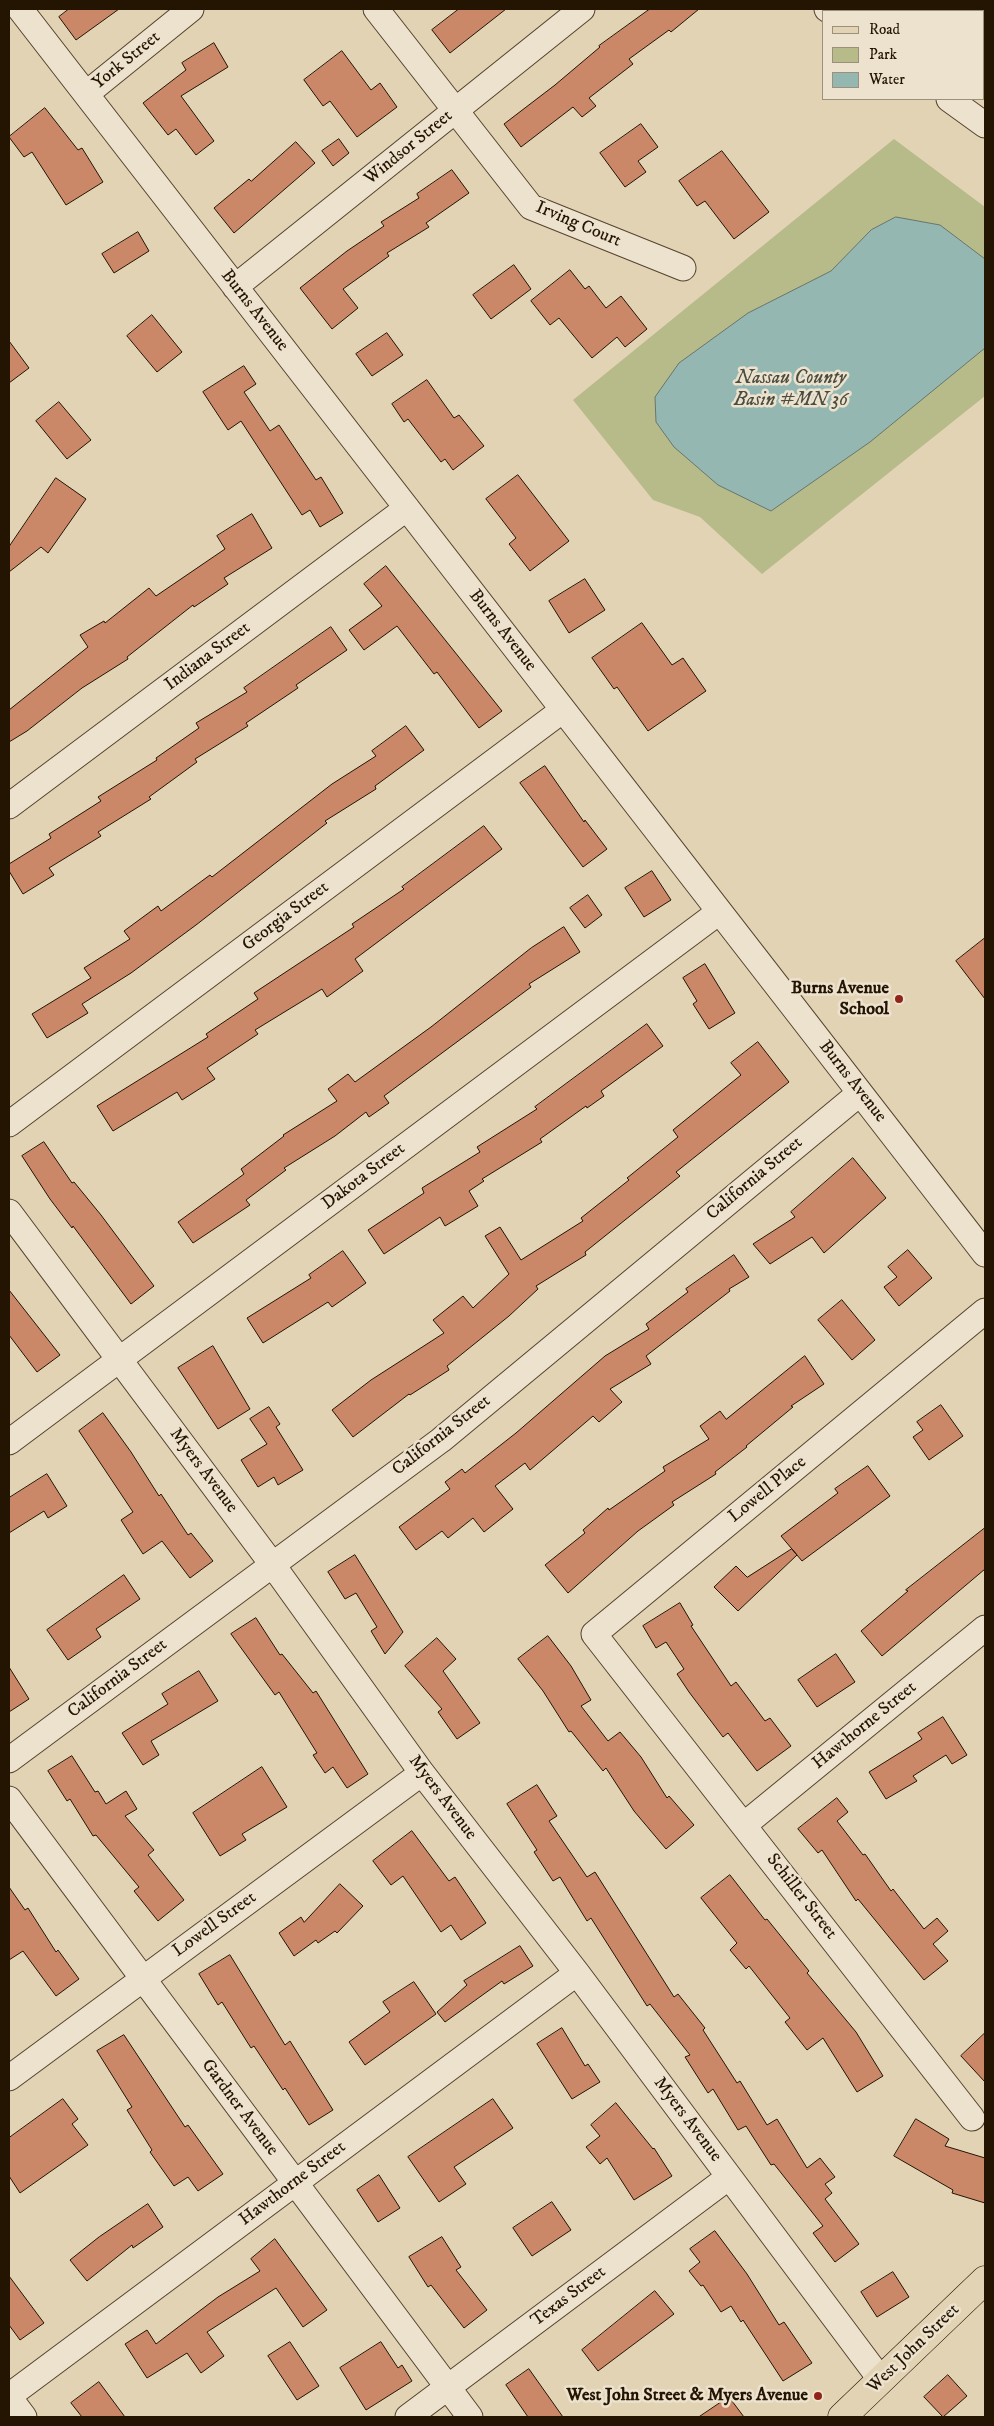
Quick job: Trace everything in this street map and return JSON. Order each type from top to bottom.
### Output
[{"type":"main road","name":"West John Street","points":[[842,2417],[985,2280]]},
{"type":"street","name":"Burns Avenue","points":[[20,9],[985,1254]]},
{"type":"street","name":"York Street","points":[[86,94],[191,9]]},
{"type":"street","name":"Irving Court","points":[[376,9],[532,207],[682,268]]},
{"type":"street","name":"Windsor Street","points":[[235,287],[582,9]]},
{"type":"street","points":[[950,100],[985,125]]},
{"type":"street","name":"Indiana Street","points":[[9,806],[407,508]]},
{"type":"street","name":"Georgia Street","points":[[9,1124],[563,710]]},
{"type":"street","name":"Dakota Street","points":[[9,1442],[720,912]]},
{"type":"street","name":"California Street","points":[[9,1760],[440,1440],[860,1092]]},
{"type":"street","name":"Myers Avenue","points":[[9,1212],[272,1564],[422,1773],[577,1973],[881,2380]]},
{"type":"street","name":"Lowell Place","points":[[628,1678],[594,1634],[985,1311]]},
{"type":"street","name":"Hawthorne Street","points":[[744,1825],[985,1628]]},
{"type":"street","name":"Schiller Street","points":[[628,1678],[972,2118]]},
{"type":"street","name":"Lowell Street","points":[[9,2078],[422,1773]]},
{"type":"street","name":"Gardner Avenue","points":[[9,1799],[470,2417]]},
{"type":"street","name":"Hawthorne Street","points":[[9,2396],[577,1973]]},
{"type":"street","name":"Texas Street","points":[[408,2417],[729,2177]]},
{"type":"street","points":[[9,2396],[24,2417]]},
{"type":"green space","points":[[894,139],[985,207],[985,396],[762,574],[700,517],[653,500],[573,400]]},
{"type":"water","name":"Nassau County Basin #MN 36","points":[[896,217],[940,225],[985,259],[985,348],[870,442],[771,511],[718,485],[674,447],[656,422],[655,397],[679,363],[748,313],[831,271],[871,230]]},
{"type":"building","points":[[69,9],[119,9],[76,40],[59,17]]},
{"type":"building","points":[[459,9],[506,9],[450,53],[432,30]]},
{"type":"building","points":[[650,9],[699,9],[671,32],[669,30],[629,59],[633,64],[589,98],[596,106],[582,117],[573,107],[521,147],[504,124],[555,85],[599,46]]},
{"type":"building","points":[[214,43],[228,67],[181,96],[214,141],[196,155],[176,129],[168,135],[143,103],[186,70],[182,63]]},
{"type":"building","points":[[342,51],[371,90],[380,83],[397,107],[357,137],[330,101],[323,106],[304,80]]},
{"type":"building","points":[[45,108],[78,150],[82,148],[103,182],[66,205],[32,152],[24,157],[9,137]]},
{"type":"building","points":[[641,124],[658,147],[638,161],[646,172],[625,187],[600,153]]},
{"type":"building","points":[[339,139],[349,153],[333,166],[322,151]]},
{"type":"building","points":[[296,142],[315,163],[234,233],[214,208],[249,179],[251,181]]},
{"type":"building","points":[[722,151],[769,212],[734,239],[705,201],[697,206],[679,181]]},
{"type":"building","points":[[452,170],[469,193],[426,223],[429,227],[387,253],[389,256],[343,289],[358,308],[332,329],[300,288],[347,251],[384,226],[381,222],[419,198],[417,194]]},
{"type":"building","points":[[138,232],[149,251],[114,273],[102,254]]},
{"type":"building","points":[[514,265],[531,289],[491,319],[473,295]]},
{"type":"building","points":[[570,270],[585,289],[589,286],[606,308],[621,296],[647,329],[625,347],[617,337],[592,358],[559,318],[550,325],[531,301]]},
{"type":"building","points":[[152,315],[182,352],[157,372],[127,336]]},
{"type":"building","points":[[387,333],[403,355],[372,376],[356,354]]},
{"type":"building","points":[[9,341],[29,368],[9,383]]},
{"type":"building","points":[[244,366],[256,384],[244,392],[270,431],[279,425],[316,480],[321,477],[343,513],[320,527],[310,510],[302,515],[241,421],[228,430],[203,392]]},
{"type":"building","points":[[427,380],[454,418],[459,415],[484,446],[453,470],[445,459],[441,462],[408,419],[404,422],[392,404]]},
{"type":"building","points":[[59,402],[91,440],[67,459],[36,421]]},
{"type":"building","points":[[518,475],[569,541],[530,571],[509,544],[516,538],[486,499]]},
{"type":"building","points":[[56,478],[86,499],[48,553],[41,547],[9,572],[9,547]]},
{"type":"building","points":[[252,514],[272,548],[224,578],[228,584],[194,607],[193,605],[127,657],[128,659],[82,688],[27,731],[9,742],[9,710],[88,647],[80,635],[104,621],[105,623],[149,588],[156,596],[225,549],[217,536]]},
{"type":"building","points":[[386,566],[502,711],[479,728],[437,672],[434,674],[397,626],[364,650],[349,630],[382,606],[364,584]]},
{"type":"building","points":[[585,579],[605,610],[569,633],[549,601]]},
{"type":"building","points":[[642,623],[672,665],[683,658],[706,691],[648,731],[617,687],[614,689],[592,658]]},
{"type":"building","points":[[331,627],[347,650],[296,685],[298,688],[246,723],[248,726],[195,759],[197,762],[149,797],[151,799],[98,832],[101,836],[49,868],[54,875],[23,894],[9,871],[9,864],[51,838],[49,834],[101,801],[98,797],[157,760],[156,758],[199,728],[196,723],[247,692],[244,688]]},
{"type":"building","points":[[406,726],[424,750],[375,786],[376,789],[325,821],[327,823],[196,925],[131,973],[82,1004],[88,1013],[47,1038],[32,1014],[91,978],[84,968],[130,939],[124,931],[158,906],[161,911],[210,875],[212,877],[332,784],[376,756],[372,751]]},
{"type":"building","points":[[545,766],[584,822],[585,820],[607,849],[583,867],[520,783]]},
{"type":"building","points":[[484,826],[502,849],[355,959],[363,971],[327,997],[322,989],[255,1030],[258,1034],[207,1068],[215,1079],[182,1100],[177,1092],[113,1131],[97,1106],[208,1037],[206,1034],[258,999],[254,993],[354,927],[352,924],[404,889],[402,887]]},
{"type":"building","points":[[652,871],[671,900],[644,917],[625,888]]},
{"type":"building","points":[[588,895],[602,915],[585,928],[570,908]]},
{"type":"building","points":[[564,927],[580,952],[529,984],[531,987],[384,1096],[389,1103],[369,1117],[366,1112],[335,1136],[284,1168],[286,1170],[246,1200],[250,1205],[193,1243],[178,1222],[244,1174],[241,1169],[283,1135],[337,1101],[328,1089],[348,1074],[355,1082],[431,1027],[531,948]]},
{"type":"building","points":[[985,938],[985,999],[956,961]]},
{"type":"building","points":[[705,964],[735,1013],[709,1029],[693,1004],[697,1001],[683,978]]},
{"type":"building","points":[[647,1024],[663,1046],[601,1091],[604,1096],[587,1108],[586,1106],[540,1139],[542,1142],[482,1179],[484,1181],[469,1191],[478,1206],[445,1226],[440,1217],[384,1254],[368,1230],[424,1193],[422,1188],[480,1152],[477,1147],[537,1109],[535,1107]]},
{"type":"building","points":[[758,1042],[789,1082],[676,1172],[680,1176],[585,1252],[586,1255],[536,1286],[538,1289],[509,1316],[447,1366],[449,1370],[409,1394],[353,1437],[332,1410],[371,1380],[444,1333],[433,1320],[463,1296],[473,1308],[509,1274],[485,1236],[500,1227],[521,1260],[583,1221],[581,1218],[629,1180],[627,1178],[678,1137],[673,1130],[741,1075],[731,1063]]},
{"type":"building","points":[[44,1142],[72,1183],[74,1182],[101,1215],[154,1286],[131,1304],[73,1226],[72,1228],[50,1199],[22,1156]]},
{"type":"building","points":[[853,1158],[886,1198],[824,1253],[812,1237],[770,1264],[753,1244],[795,1217],[791,1212]]},
{"type":"building","points":[[908,1250],[932,1278],[899,1306],[884,1287],[897,1277],[888,1267]]},
{"type":"building","points":[[343,1251],[366,1283],[332,1307],[328,1302],[263,1343],[247,1318],[311,1278],[309,1275]]},
{"type":"building","points":[[734,1255],[749,1277],[729,1289],[730,1291],[646,1356],[651,1364],[610,1389],[622,1402],[599,1422],[593,1416],[530,1470],[525,1463],[495,1486],[513,1509],[484,1532],[473,1518],[448,1538],[442,1531],[416,1550],[399,1527],[450,1489],[445,1482],[462,1469],[465,1473],[516,1433],[605,1356],[649,1329],[646,1324],[688,1292],[686,1289]]},
{"type":"building","points":[[9,1290],[60,1355],[37,1372],[9,1335]]},
{"type":"building","points":[[842,1300],[875,1340],[852,1360],[818,1320]]},
{"type":"building","points":[[213,1346],[250,1409],[218,1429],[178,1368]]},
{"type":"building","points":[[805,1356],[824,1384],[791,1406],[793,1407],[715,1472],[716,1474],[672,1502],[674,1505],[638,1531],[568,1593],[545,1565],[585,1533],[583,1530],[608,1508],[609,1510],[665,1471],[663,1467],[709,1439],[700,1426],[720,1411],[726,1419]]},
{"type":"building","points":[[941,1405],[963,1436],[929,1460],[913,1437],[923,1430],[917,1422]]},
{"type":"building","points":[[269,1407],[280,1424],[276,1427],[303,1470],[278,1485],[274,1477],[258,1487],[241,1460],[267,1444],[250,1419]]},
{"type":"building","points":[[103,1413],[159,1496],[161,1494],[188,1535],[191,1533],[213,1561],[190,1578],[162,1541],[143,1554],[121,1520],[133,1512],[79,1431]]},
{"type":"building","points":[[868,1466],[890,1496],[802,1561],[781,1536],[838,1493],[835,1489]]},
{"type":"building","points":[[47,1474],[67,1506],[48,1518],[44,1511],[9,1533],[9,1498]]},
{"type":"building","points":[[985,1528],[985,1569],[882,1656],[861,1631],[908,1591],[906,1590]]},
{"type":"building","points":[[792,1549],[797,1555],[738,1611],[714,1587],[736,1566],[747,1577]]},
{"type":"building","points":[[355,1555],[403,1632],[385,1654],[371,1631],[377,1627],[356,1593],[345,1599],[328,1572]]},
{"type":"building","points":[[124,1575],[140,1599],[96,1629],[101,1637],[68,1660],[47,1630]]},
{"type":"building","points":[[680,1603],[693,1625],[691,1626],[731,1686],[736,1682],[765,1721],[770,1718],[791,1746],[757,1771],[728,1733],[723,1737],[689,1692],[677,1674],[684,1669],[666,1642],[656,1648],[643,1626]]},
{"type":"building","points":[[256,1618],[280,1655],[282,1654],[313,1693],[316,1691],[368,1774],[347,1788],[333,1767],[325,1773],[313,1755],[317,1753],[279,1692],[275,1695],[231,1634]]},
{"type":"building","points":[[548,1636],[571,1666],[591,1700],[581,1706],[608,1741],[620,1732],[641,1757],[667,1798],[669,1796],[694,1825],[666,1849],[634,1811],[606,1768],[603,1771],[571,1731],[569,1732],[543,1691],[518,1659]]},
{"type":"building","points":[[437,1638],[456,1659],[443,1671],[480,1723],[457,1739],[438,1712],[442,1709],[405,1666]]},
{"type":"building","points":[[836,1654],[855,1682],[817,1707],[798,1680]]},
{"type":"building","points":[[9,1667],[29,1699],[9,1712]]},
{"type":"building","points":[[199,1671],[218,1701],[151,1741],[159,1755],[143,1765],[122,1733],[168,1704],[162,1694]]},
{"type":"building","points":[[943,1717],[967,1755],[952,1764],[946,1755],[913,1776],[917,1781],[886,1799],[869,1772],[922,1739],[918,1733]]},
{"type":"building","points":[[72,1756],[95,1792],[98,1791],[106,1804],[126,1791],[137,1809],[125,1816],[154,1850],[148,1855],[184,1900],[158,1921],[134,1891],[139,1887],[96,1835],[93,1836],[70,1799],[67,1801],[48,1771]]},
{"type":"building","points":[[262,1767],[287,1807],[242,1834],[246,1840],[220,1856],[193,1813]]},
{"type":"building","points":[[537,1785],[557,1816],[549,1821],[587,1877],[595,1872],[674,1997],[678,1994],[705,2028],[703,2030],[737,2083],[740,2081],[767,2125],[777,2119],[807,2168],[820,2158],[835,2177],[825,2184],[832,2193],[825,2199],[859,2244],[835,2262],[813,2233],[823,2226],[774,2164],[771,2165],[746,2126],[738,2130],[713,2089],[708,2093],[685,2057],[690,2055],[650,2004],[647,2006],[591,1918],[587,1921],[560,1877],[553,1881],[534,1852],[537,1850],[507,1804]]},
{"type":"building","points":[[837,1798],[848,1812],[837,1821],[863,1855],[865,1854],[891,1891],[893,1889],[924,1929],[937,1918],[948,1931],[933,1944],[948,1961],[924,1980],[858,1899],[856,1901],[822,1850],[818,1853],[798,1829]]},
{"type":"building","points":[[412,1831],[449,1881],[455,1877],[486,1923],[461,1940],[451,1925],[441,1932],[403,1876],[391,1885],[373,1861]]},
{"type":"building","points":[[730,1875],[765,1920],[767,1919],[809,1971],[807,1973],[856,2032],[883,2076],[857,2092],[823,2038],[807,2050],[785,2022],[790,2018],[749,1966],[746,1969],[730,1950],[737,1943],[701,1898]]},
{"type":"building","points":[[340,1884],[363,1906],[337,1933],[335,1931],[318,1943],[316,1940],[294,1956],[279,1933],[301,1917],[304,1922]]},
{"type":"building","points":[[9,1887],[25,1910],[28,1908],[56,1952],[58,1950],[79,1979],[56,1996],[23,1951],[9,1960]]},
{"type":"building","points":[[520,1946],[533,1966],[504,1984],[502,1981],[445,2022],[437,2012],[467,1985],[464,1981]]},
{"type":"building","points":[[230,1955],[285,2045],[290,2041],[333,2110],[309,2125],[254,2046],[251,2048],[222,2002],[218,2005],[199,1974]]},
{"type":"building","points":[[414,1982],[436,2014],[365,2065],[349,2042],[390,2012],[383,2002]]},
{"type":"building","points":[[562,2028],[585,2066],[588,2064],[600,2082],[572,2099],[537,2044]]},
{"type":"building","points":[[985,2033],[985,2082],[961,2056]]},
{"type":"building","points":[[124,2035],[185,2127],[188,2125],[223,2174],[198,2191],[188,2177],[174,2186],[150,2152],[152,2150],[127,2110],[132,2107],[97,2051]]},
{"type":"building","points":[[63,2099],[78,2119],[72,2124],[88,2145],[20,2193],[9,2176],[9,2138]]},
{"type":"building","points":[[493,2099],[513,2128],[454,2167],[466,2184],[439,2202],[408,2157]]},
{"type":"building","points":[[616,2103],[654,2148],[672,2176],[634,2200],[607,2158],[600,2164],[586,2147],[600,2136],[591,2125]]},
{"type":"building","points":[[916,2119],[949,2139],[945,2146],[985,2158],[985,2203],[952,2193],[953,2190],[894,2156]]},
{"type":"building","points":[[379,2175],[400,2208],[378,2222],[357,2190]]},
{"type":"building","points":[[552,2202],[571,2230],[532,2256],[513,2228]]},
{"type":"building","points":[[148,2204],[163,2227],[133,2248],[132,2245],[87,2281],[70,2260],[99,2237]]},
{"type":"building","points":[[715,2231],[747,2274],[779,2325],[784,2322],[812,2363],[783,2381],[743,2320],[741,2322],[731,2306],[721,2312],[703,2285],[701,2286],[689,2271],[700,2262],[690,2249]]},
{"type":"building","points":[[442,2237],[461,2267],[456,2270],[487,2310],[464,2328],[431,2285],[428,2287],[409,2257]]},
{"type":"building","points":[[275,2239],[327,2310],[303,2327],[276,2288],[207,2332],[224,2356],[201,2373],[187,2353],[147,2378],[125,2344],[147,2330],[156,2344],[218,2297],[260,2271],[251,2259]]},
{"type":"building","points":[[893,2272],[909,2297],[877,2317],[861,2292]]},
{"type":"building","points":[[9,2276],[44,2323],[20,2340],[9,2325]]},
{"type":"building","points":[[655,2291],[674,2314],[598,2371],[582,2350]]},
{"type":"building","points":[[290,2342],[319,2386],[297,2400],[268,2356]]},
{"type":"building","points":[[381,2342],[398,2368],[402,2365],[412,2381],[366,2410],[340,2368]]},
{"type":"building","points":[[529,2369],[563,2417],[528,2417],[506,2385]]},
{"type":"building","points":[[948,2375],[967,2396],[943,2417],[924,2397]]},
{"type":"building","points":[[99,2382],[125,2417],[82,2417],[71,2403]]},
{"type":"building","points":[[729,2397],[744,2417],[699,2417]]},
{"type":"place","name":"Burns Avenue School","points":[[899,999]]},
{"type":"place","name":"West John Street & Myers Avenue","points":[[818,2396]]}]
